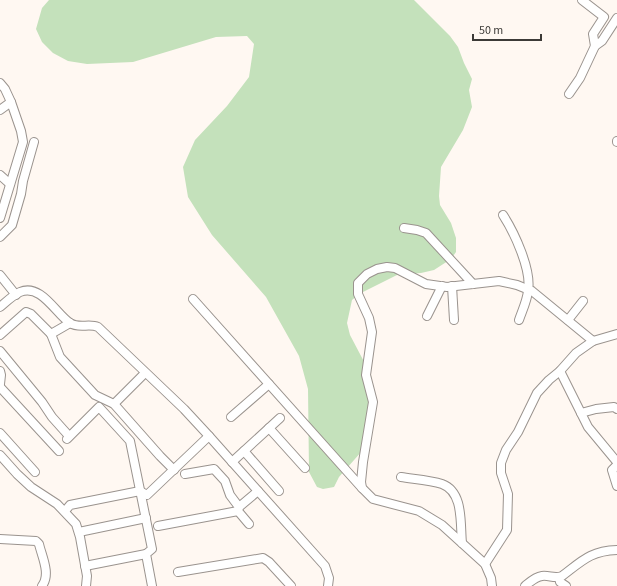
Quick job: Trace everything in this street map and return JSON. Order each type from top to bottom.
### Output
[{"type":"street","points":[[569,94],[580,78],[594,46],[593,34],[604,17],[582,0]]},
{"type":"street","points":[[594,46],[602,41],[617,18]]},
{"type":"street","points":[[0,83],[5,89],[11,102],[21,131],[23,142],[0,218]]},
{"type":"street","points":[[0,110],[11,102]]},
{"type":"street","points":[[0,237],[12,225],[34,142]]},
{"type":"street","points":[[0,175],[10,184]]},
{"type":"street","points":[[503,215],[511,226],[520,249],[527,275],[529,290],[519,320]]},
{"type":"street","points":[[404,228],[426,233],[473,284]]},
{"type":"street","points":[[362,488],[361,482],[363,462],[373,402],[366,375],[372,332],[369,318],[358,294],[358,283],[367,274],[377,269],[395,268],[406,272],[426,284],[452,286],[498,281],[517,285],[529,290],[593,341]]},
{"type":"street","points":[[0,275],[16,295]]},
{"type":"street","points":[[427,316],[442,286]]},
{"type":"street","points":[[452,286],[454,320]]},
{"type":"street","points":[[0,307],[22,291],[35,292],[43,296],[70,323],[78,327],[93,325],[98,327],[184,409],[325,566],[329,578],[328,586]]},
{"type":"street","points":[[193,299],[362,488],[374,499],[419,511],[442,525],[485,564],[491,578],[492,586]]},
{"type":"street","points":[[568,320],[584,301]]},
{"type":"street","points":[[0,335],[26,312],[31,314],[51,334],[60,356],[95,395],[114,404],[174,470]]},
{"type":"street","points":[[51,334],[70,323]]},
{"type":"street","points":[[485,564],[506,530],[508,494],[501,473],[501,463],[506,450],[518,432],[537,393],[576,353],[593,341],[617,334]]},
{"type":"street","points":[[0,351],[42,402],[68,437],[99,407],[130,441],[152,548],[146,554],[85,566]]},
{"type":"street","points":[[0,371],[0,384]]},
{"type":"street","points":[[560,371],[588,427],[617,462]]},
{"type":"street","points":[[114,404],[145,373]]},
{"type":"street","points":[[230,417],[269,384]]},
{"type":"street","points":[[0,387],[59,451]]},
{"type":"street","points":[[580,413],[614,407],[617,409]]},
{"type":"street","points":[[232,462],[280,418]]},
{"type":"street","points":[[269,428],[305,468]]},
{"type":"street","points":[[0,433],[35,472]]},
{"type":"street","points":[[65,511],[70,505],[140,491],[147,495],[209,436]]},
{"type":"street","points":[[244,452],[279,491]]},
{"type":"street","points":[[0,455],[31,487],[57,504],[76,524],[79,532],[87,576],[86,586]]},
{"type":"street","points":[[617,465],[612,470],[617,486]]},
{"type":"street","points":[[185,474],[214,469],[225,482],[230,495],[249,524]]},
{"type":"street","points":[[401,477],[442,484],[452,490],[456,496],[459,506],[462,543]]},
{"type":"street","points":[[158,526],[239,509],[258,491]]},
{"type":"street","points":[[79,532],[146,518]]},
{"type":"street","points":[[0,539],[36,542],[39,544],[46,570],[46,579],[42,586]]},
{"type":"street","points":[[525,586],[532,580],[542,576],[559,578],[589,555],[617,550]]},
{"type":"street","points":[[146,554],[152,586]]},
{"type":"street","points":[[178,572],[263,558],[269,562],[291,586]]},
{"type":"street","points":[[559,578],[560,582],[566,586]]},
{"type":"green space","points":[[49,0],[414,0],[450,36],[458,47],[472,79],[469,90],[472,107],[463,130],[441,167],[439,196],[440,205],[451,223],[456,238],[456,252],[451,259],[434,270],[421,273],[397,275],[359,294],[352,300],[347,323],[350,335],[371,375],[375,414],[362,451],[339,477],[334,487],[323,489],[317,487],[309,472],[308,389],[299,356],[266,297],[212,235],[188,197],[183,167],[195,140],[227,106],[249,77],[254,44],[247,36],[216,37],[133,62],[87,64],[68,61],[53,53],[42,42],[36,29],[42,8]]}]
